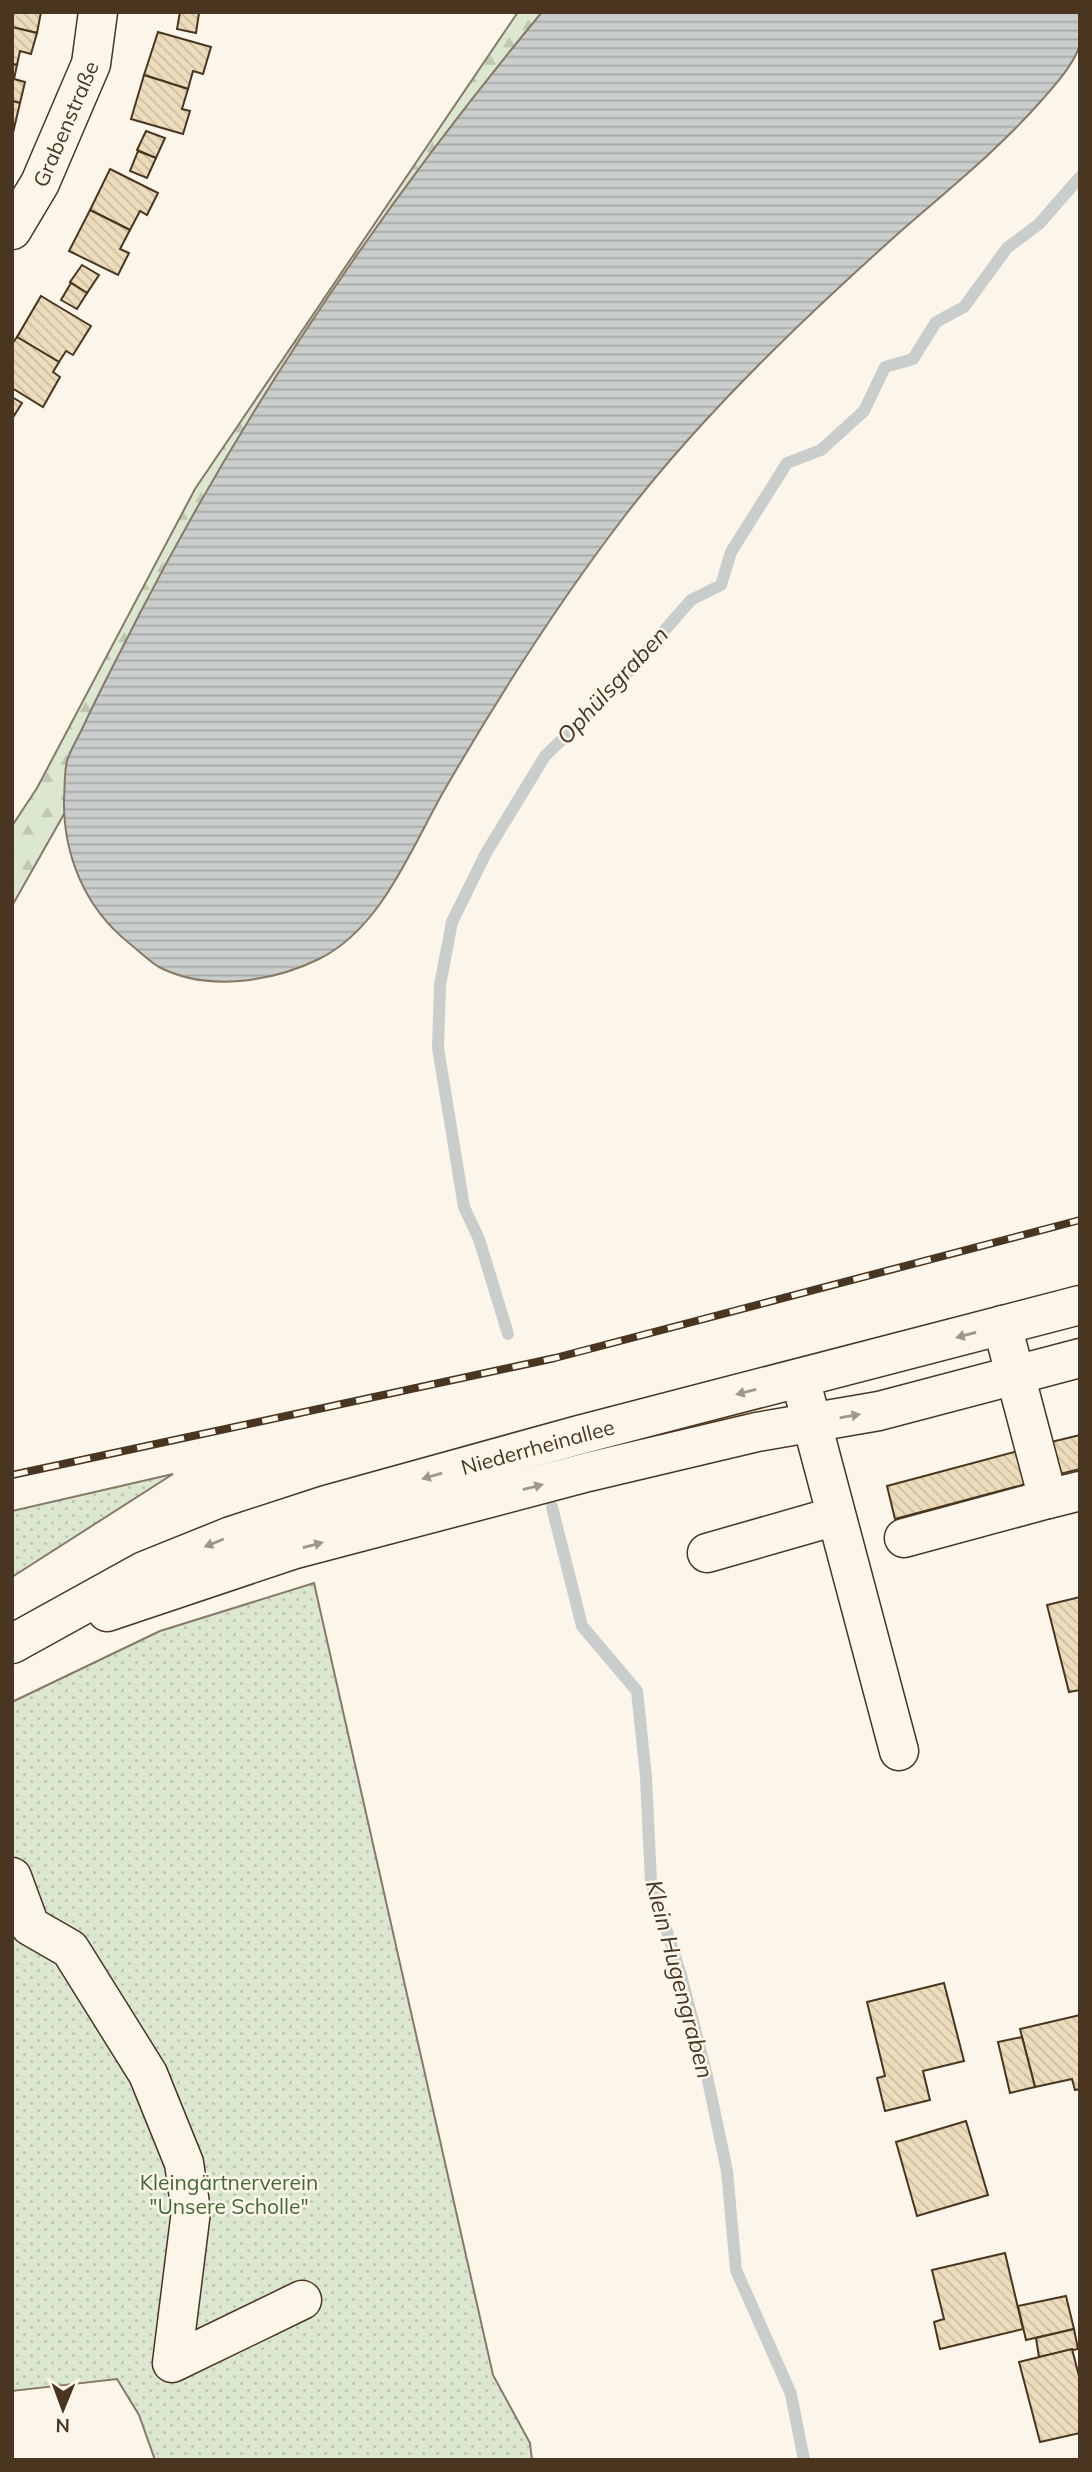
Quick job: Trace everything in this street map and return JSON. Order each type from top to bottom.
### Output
[{"type":"main road","name":"Grabenstraße","points":[[12,230],[40,183],[91,64],[98,12]]},
{"type":"main road","name":"Niederrheinallee","points":[[14,1643],[144,1571],[231,1536],[326,1505],[1080,1305]]},
{"type":"main road","points":[[904,1538],[1064,1495],[1015,1375],[1002,1325]]},
{"type":"main road","name":"Niederrheinallee","points":[[14,1643],[292,1550],[588,1472],[757,1432],[879,1411],[1080,1358]]},
{"type":"main road","points":[[800,1378],[899,1751]]},
{"type":"main road","points":[[707,1553],[836,1516]]},
{"type":"main road","points":[[12,1877],[30,1926],[70,1949],[148,2074],[184,2163],[191,2211],[172,2363],[302,2300]]},
{"type":"green space","points":[[518,12],[577,12],[244,496],[12,906],[12,826],[37,788],[195,489]]},
{"type":"green space","points":[[173,1474],[12,1577],[12,1511]]},
{"type":"green space","name":"Kleingärtnerverein \"Unsere Scholle\"","points":[[314,1583],[493,2375],[530,2443],[532,2460],[155,2460],[139,2415],[117,2379],[12,2391],[12,1702],[160,1631]]},
{"type":"shaded area","points":[[542,12],[1080,12],[1080,36],[1078,50],[1066,71],[1025,119],[793,331],[689,438],[657,475],[578,579],[532,648],[445,789],[393,884],[360,928],[341,945],[319,959],[281,973],[218,982],[178,975],[155,965],[129,943],[100,914],[89,897],[73,860],[65,820],[65,775],[68,757],[183,533],[275,377],[376,227],[485,82]]},
{"type":"building","points":[[12,12],[41,12],[37,33],[12,27]]},
{"type":"building","points":[[180,12],[199,13],[196,33],[177,29]]},
{"type":"building","points":[[12,27],[37,33],[31,54],[20,51],[17,65],[12,64]]},
{"type":"building","points":[[158,32],[211,47],[203,74],[193,71],[188,89],[144,75]]},
{"type":"building","points":[[12,64],[17,65],[14,79],[25,82],[20,103],[12,101]]},
{"type":"building","points":[[144,75],[188,89],[182,109],[190,111],[183,134],[131,119]]},
{"type":"building","points":[[12,101],[20,103],[12,137]]},
{"type":"building","points":[[146,131],[165,138],[156,158],[137,150]]},
{"type":"building","points":[[138,151],[156,158],[147,178],[130,171]]},
{"type":"building","points":[[110,169],[158,193],[147,215],[140,211],[130,230],[90,210]]},
{"type":"building","points":[[90,210],[130,230],[120,249],[129,253],[118,275],[69,251]]},
{"type":"building","points":[[82,265],[99,275],[87,293],[70,282]]},
{"type":"building","points":[[71,283],[87,293],[77,309],[61,300]]},
{"type":"building","points":[[41,296],[91,326],[73,355],[66,351],[59,362],[17,337]]},
{"type":"building","points":[[17,337],[59,362],[53,372],[60,377],[43,407],[12,388],[12,344]]},
{"type":"building","points":[[12,397],[22,403],[12,419]]},
{"type":"building","points":[[1080,1435],[1080,1469],[1060,1474],[1051,1442]]},
{"type":"building","points":[[1018,1451],[1026,1484],[895,1519],[887,1486]]},
{"type":"building","points":[[1080,1597],[1080,1690],[1069,1692],[1047,1605]]},
{"type":"building","points":[[944,1983],[964,2061],[923,2071],[930,2100],[885,2111],[877,2078],[885,2076],[867,2002]]},
{"type":"building","points":[[1080,2015],[1080,2089],[1075,2090],[1072,2079],[1035,2087],[1020,2029]]},
{"type":"building","points":[[1022,2037],[1035,2087],[1010,2093],[998,2042]]},
{"type":"building","points":[[966,2121],[988,2195],[917,2216],[896,2142]]},
{"type":"building","points":[[1005,2253],[1023,2329],[940,2349],[934,2322],[944,2319],[932,2270]]},
{"type":"building","points":[[1066,2296],[1074,2329],[1026,2340],[1018,2306]]},
{"type":"building","points":[[1074,2329],[1078,2349],[1039,2357],[1036,2338]]},
{"type":"building","points":[[1072,2349],[1080,2380],[1080,2433],[1040,2442],[1019,2362]]},
{"type":"waterway","name":"Ophülsgraben","points":[[508,1334],[479,1239],[464,1207],[438,1048],[440,985],[452,922],[486,853],[545,756],[609,694],[691,600],[721,585],[731,552],[787,463],[821,450],[864,411],[885,367],[913,359],[936,322],[964,307],[1007,248],[1039,224],[1080,177]]},
{"type":"waterway","name":"Klein Hugengraben","points":[[552,1507],[582,1626],[637,1691],[646,1777],[651,1882],[681,1975],[707,2076],[727,2171],[736,2270],[791,2394],[804,2460]]},
{"type":"railway","points":[[12,1475],[555,1358],[1080,1220]]}]
